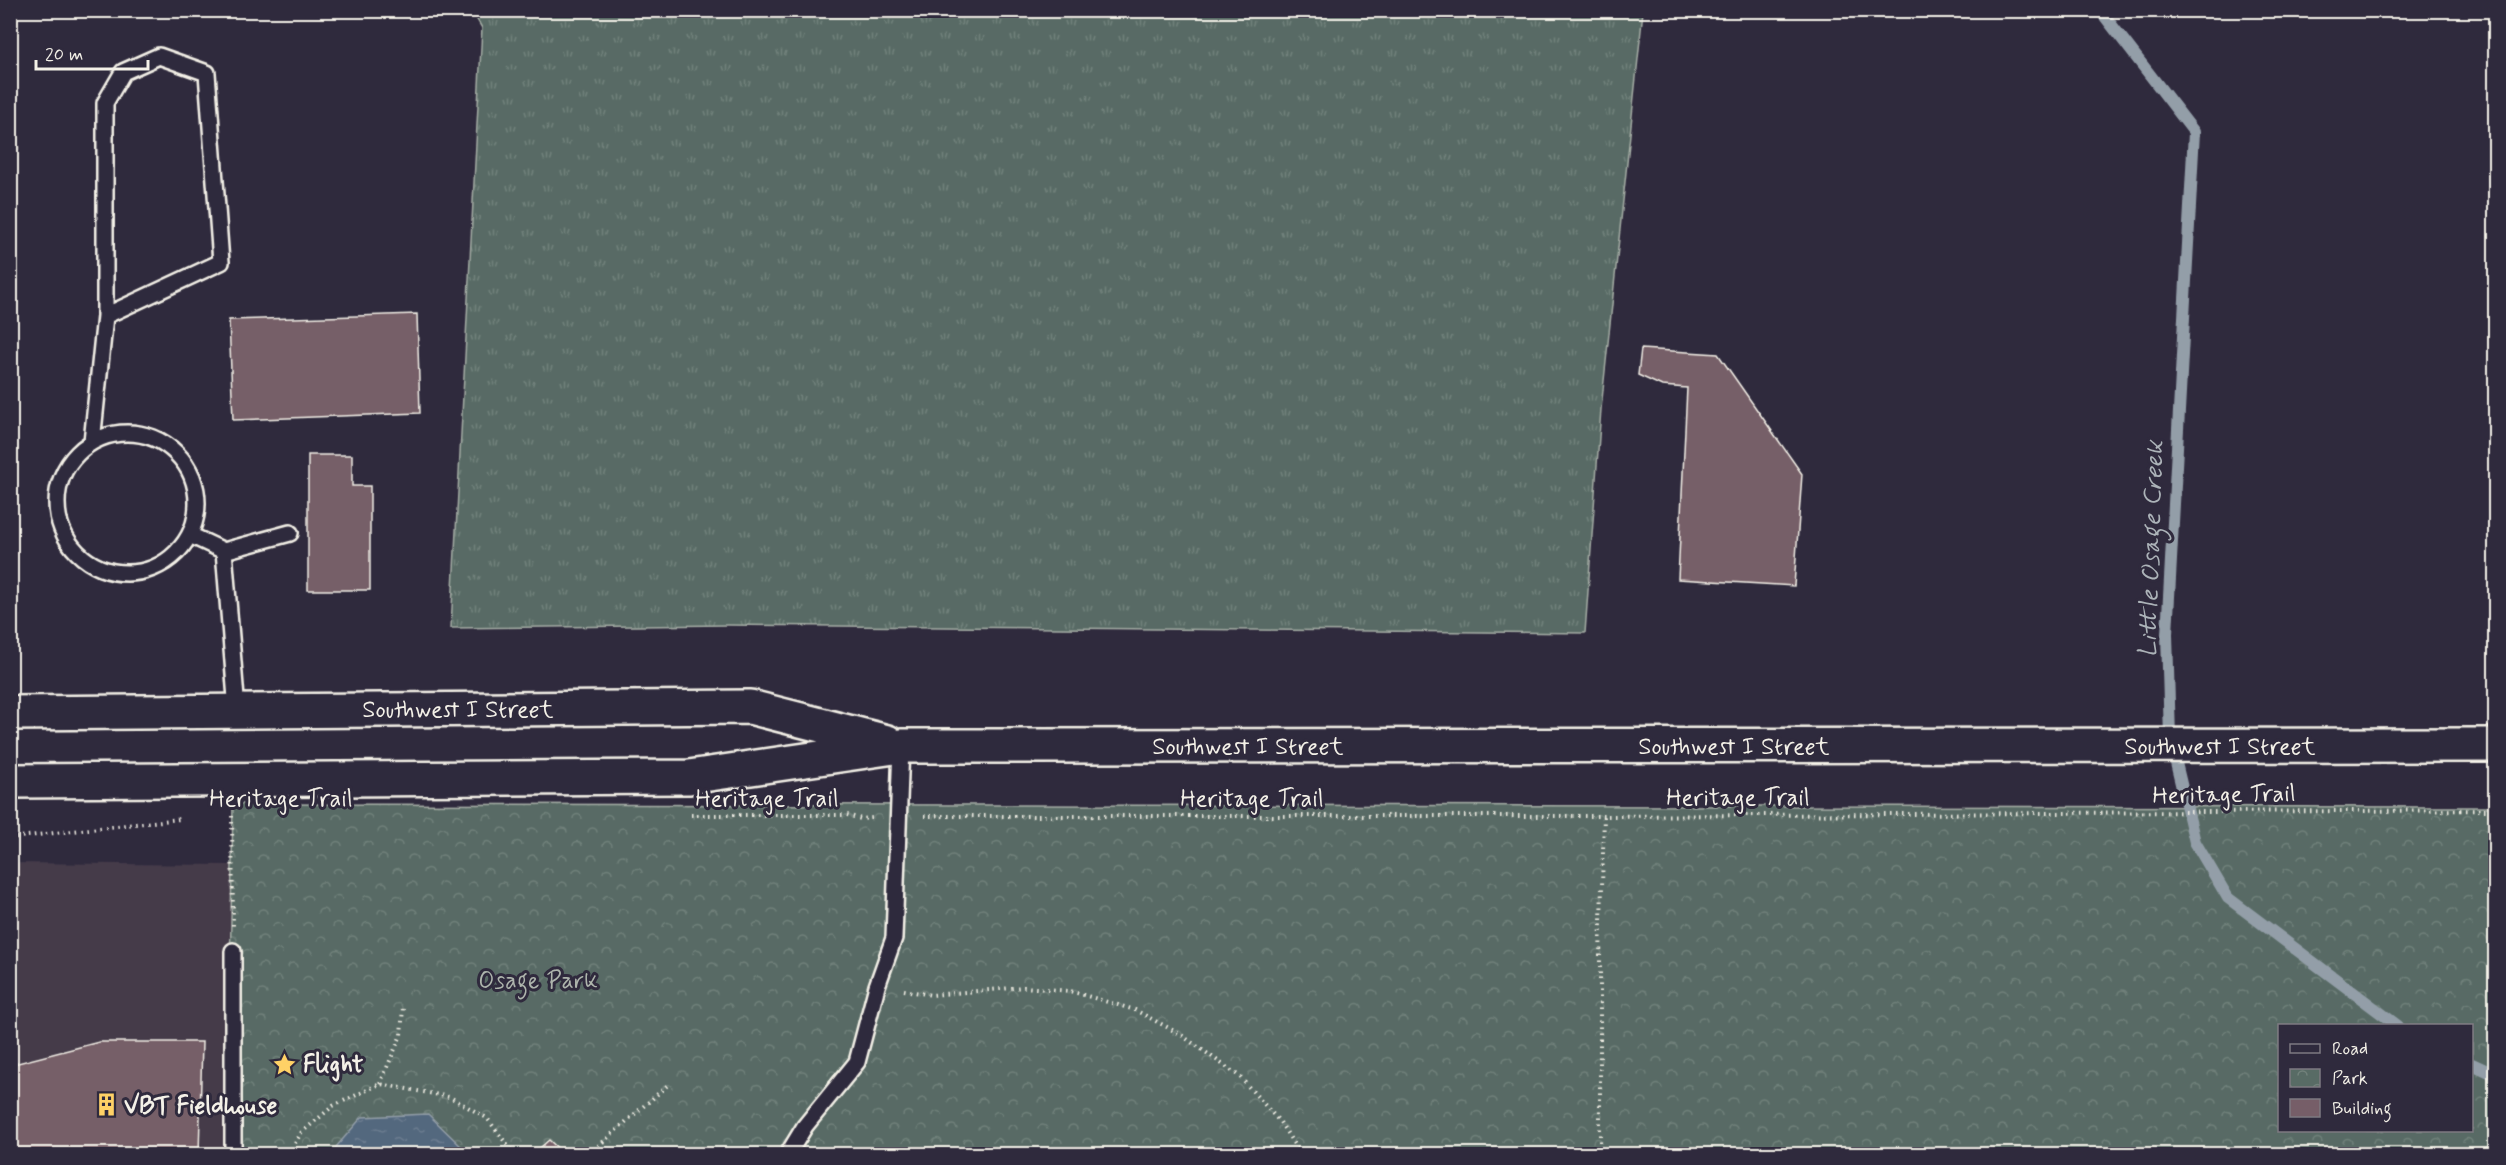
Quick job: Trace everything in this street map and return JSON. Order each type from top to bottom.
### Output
[{"type":"main road","name":"Southwest I Street","points":[[10,713],[750,707],[901,746]]},
{"type":"main road","name":"Southwest I Street","points":[[10,781],[689,777],[901,746],[2496,745]]},
{"type":"lane","points":[[92,442],[105,316],[105,103],[123,72],[159,56],[207,73],[221,262],[105,316]]},
{"type":"lane","points":[[138,433],[160,441],[180,456],[192,477],[198,500],[195,525],[184,546],[168,561],[147,572],[125,574],[103,569],[83,558],[68,541],[59,520],[58,498],[63,476],[75,456],[92,442],[113,434],[138,433]]},
{"type":"lane","points":[[190,535],[224,551],[290,533]]},
{"type":"lane","points":[[224,551],[237,711]]},
{"type":"lane","points":[[788,1155],[805,1126],[857,1062],[877,986],[894,938],[901,746]]},
{"type":"lane","points":[[233,951],[233,1155]]},
{"type":"path","name":"Heritage Trail","points":[[681,815],[847,815],[861,819],[899,816],[1604,816],[2496,810]]},
{"type":"path","name":"Heritage Trail","points":[[223,816],[244,816]]},
{"type":"path","points":[[232,816],[233,951]]},
{"type":"path","points":[[1600,1155],[1600,957],[1604,816]]},
{"type":"path","name":"Heritage Trail","points":[[10,838],[183,818]]},
{"type":"path","points":[[877,986],[931,995],[1024,987],[1070,991],[1135,1010],[1180,1034],[1239,1076],[1280,1122],[1300,1155]]},
{"type":"path","points":[[380,1084],[401,1035],[403,1008]]},
{"type":"path","points":[[289,1155],[301,1133],[333,1106],[380,1084],[450,1097],[487,1118],[514,1155]]},
{"type":"path","points":[[589,1155],[669,1084]]},
{"type":"shaded area","points":[[11,863],[232,865],[227,1154],[11,1154]]},
{"type":"green space","points":[[472,11],[1643,11],[1601,409],[1585,633],[728,625],[451,628],[482,28]]},
{"type":"green space","name":"Osage Park","points":[[233,804],[2495,807],[2495,1154],[227,1154]]},
{"type":"water","points":[[428,1114],[469,1154],[330,1154],[362,1117]]},
{"type":"building","points":[[10,48],[15,48],[18,149],[10,149]]},
{"type":"building","points":[[417,314],[420,413],[233,420],[229,320]]},
{"type":"building","points":[[1641,349],[1718,354],[1802,474],[1794,586],[1678,579],[1687,388],[1662,386],[1638,375]]},
{"type":"building","points":[[308,455],[352,455],[352,486],[370,486],[370,590],[308,590]]},
{"type":"building","name":"VBT Fieldhouse","points":[[99,1042],[202,1042],[199,1154],[13,1154],[10,1146],[10,1065]]},
{"type":"building","points":[[549,1140],[564,1154],[533,1154]]},
{"type":"waterway","name":"Little Osage Creek","points":[[2100,10],[2194,132],[2167,634],[2170,738],[2195,842],[2228,898],[2395,1024]]},
{"type":"waterway","name":"Little Osage Creek","points":[[2473,1064],[2496,1075]]},
{"type":"place","name":"Flight","points":[[285,1064]]},
{"type":"place","name":"VBT Fieldhouse","points":[[106,1105]]}]
